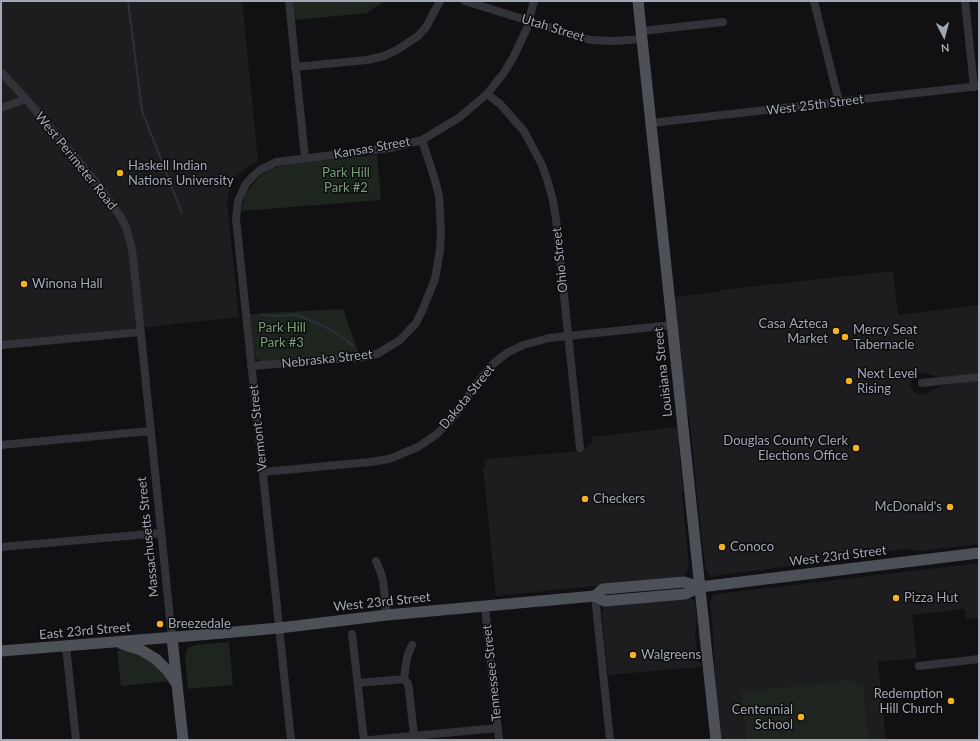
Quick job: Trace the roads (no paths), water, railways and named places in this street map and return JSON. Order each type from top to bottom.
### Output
[{"type":"main road","name":"Louisiana Street","points":[[638,1],[716,740]]},
{"type":"main road","name":"West 23rd Street","points":[[172,638],[279,628],[387,615],[595,596],[603,589],[684,582],[700,587],[979,553]]},
{"type":"main road","name":"East 23rd Street","points":[[1,651],[172,638]]},
{"type":"main road","name":"Massachusetts Street","points":[[172,638],[183,740]]},
{"type":"main road","points":[[113,642],[134,648],[156,659],[168,671],[177,685]]},
{"type":"street","points":[[288,1],[305,158]]},
{"type":"street","points":[[295,67],[367,60],[384,56],[397,50],[418,36],[426,27],[440,1]]},
{"type":"street","name":"Utah Street","points":[[465,1],[590,40],[615,41],[642,35],[723,22]]},
{"type":"street","name":"Kansas Street","points":[[305,158],[379,150],[422,140],[460,117],[486,94],[503,74],[521,41],[529,21],[534,1]]},
{"type":"street","points":[[814,1],[839,102]]},
{"type":"street","points":[[965,1],[976,86]]},
{"type":"street","name":"West Perimeter Road","points":[[1,72],[26,99],[98,185],[126,227],[132,249],[141,332]]},
{"type":"street","name":"West 25th Street","points":[[651,124],[976,86]]},
{"type":"street","name":"Ohio Street","points":[[486,94],[500,104],[524,131],[542,165],[548,182],[556,219],[580,448]]},
{"type":"street","points":[[1,108],[26,99]]},
{"type":"street","name":"Nebraska Street","points":[[251,366],[363,357],[377,354],[400,340],[416,323],[435,279],[440,250],[441,232],[439,196],[422,140]]},
{"type":"street","name":"Vermont Street","points":[[291,740],[236,219],[238,201],[246,184],[254,175],[260,170],[276,162],[305,158]]},
{"type":"street","name":"Dakota Street","points":[[263,472],[370,462],[388,459],[404,453],[428,441],[446,425],[454,417],[486,371],[501,357],[514,349],[536,341],[568,336],[672,325]]},
{"type":"street","points":[[1,345],[141,332]]},
{"type":"street","name":"Massachusetts Street","points":[[141,332],[172,638]]},
{"type":"street","points":[[922,383],[979,377]]},
{"type":"street","points":[[1,445],[151,431]]},
{"type":"street","points":[[1,547],[161,533]]},
{"type":"street","points":[[376,561],[383,581],[387,615]]},
{"type":"street","points":[[595,596],[610,740]]},
{"type":"street","name":"Tennessee Street","points":[[485,606],[499,740]]},
{"type":"street","points":[[352,634],[364,740]]},
{"type":"street","points":[[412,645],[407,657],[404,679],[408,684],[409,689],[414,736]]},
{"type":"street","points":[[66,646],[76,740]]},
{"type":"street","points":[[919,666],[979,659]]},
{"type":"street","points":[[358,683],[404,679]]},
{"type":"street","points":[[370,740],[498,728]]},
{"type":"waterway","points":[[128,1],[142,111],[182,213]]},
{"type":"waterway","points":[[262,315],[295,315],[305,318],[329,329],[353,346]]},
{"type":"place","name":"Haskell Indian Nations University","points":[[120,173]]},
{"type":"place","name":"Winona Hall","points":[[24,284]]},
{"type":"place","name":"Casa Azteca Market","points":[[836,331]]},
{"type":"place","name":"Mercy Seat Tabernacle","points":[[845,337]]},
{"type":"place","name":"Next Level Rising","points":[[849,381]]},
{"type":"place","name":"Douglas County Clerk Elections Office","points":[[856,448]]},
{"type":"place","name":"Checkers","points":[[585,499]]},
{"type":"place","name":"McDonald's","points":[[950,507]]},
{"type":"place","name":"Conoco","points":[[722,547]]},
{"type":"place","name":"Pizza Hut","points":[[896,598]]},
{"type":"place","name":"Breezedale","points":[[160,624]]},
{"type":"place","name":"Walgreens","points":[[633,655]]},
{"type":"place","name":"Redemption Hill Church","points":[[951,701]]},
{"type":"place","name":"Centennial School","points":[[801,717]]},
{"type":"park label","name":"Park Hill Park #2","points":[[346,180]]},
{"type":"park label","name":"Park Hill Park #3","points":[[282,336]]}]
